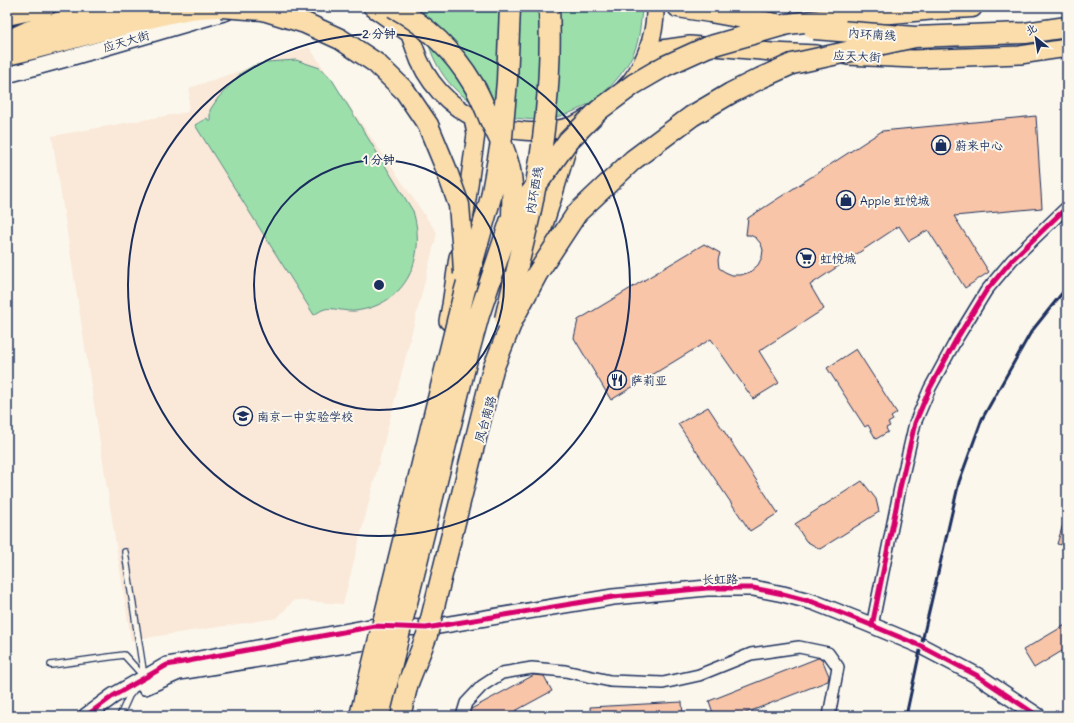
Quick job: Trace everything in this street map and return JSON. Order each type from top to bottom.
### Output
[{"type":"highway","points":[[15,12],[44,7]]},
{"type":"highway","points":[[7,42],[29,31],[112,7]]},
{"type":"highway","points":[[7,55],[182,10],[217,7]]},
{"type":"highway","points":[[221,7],[263,10],[305,23],[340,39],[376,63],[404,91],[428,124],[459,205],[463,254],[464,293]]},
{"type":"highway","points":[[393,7],[416,22],[441,43],[457,61],[473,85],[497,133],[508,162],[512,185],[512,238],[487,320],[412,637],[408,683]]},
{"type":"highway","points":[[360,716],[464,293],[491,197],[502,137],[510,7]]},
{"type":"highway","name":"内环西线","points":[[493,369],[521,258],[534,191],[547,93],[548,7]]},
{"type":"highway","name":"内环南线","points":[[678,7],[814,29],[915,37],[1025,33],[1067,27]]},
{"type":"highway","points":[[900,7],[936,10]]},
{"type":"highway","points":[[379,716],[479,315],[510,222],[568,141],[599,110],[634,84],[665,66],[707,47],[788,24],[972,7]]},
{"type":"highway","points":[[400,716],[408,683],[427,635],[493,369],[513,318],[537,274],[577,213],[633,160],[692,116],[731,93],[792,64],[915,37]]},
{"type":"main road","points":[[7,42],[153,7]]},
{"type":"main road","points":[[372,7],[410,34]]},
{"type":"main road","points":[[407,7],[410,34],[418,60],[432,83],[450,103],[473,118],[506,130],[540,132],[574,125],[606,107],[631,82],[648,51],[655,20],[655,7]]},
{"type":"main road","name":"应天大街","points":[[648,51],[690,45],[772,52],[914,59],[1020,55],[1067,48]]},
{"type":"main road","points":[[351,716],[373,634],[451,305],[476,134],[473,118]]},
{"type":"main road","name":"凤台南路","points":[[406,716],[426,628],[486,414],[574,125]]},
{"type":"street","name":"应天大街","points":[[7,75],[245,7]]},
{"type":"street","points":[[872,626],[913,430],[930,388],[956,340],[986,291],[1012,260],[1067,207]]},
{"type":"street","name":"长虹路","points":[[373,634],[426,628],[613,597],[707,588],[753,588],[813,602],[920,646],[978,676],[1038,716]]},
{"type":"street","points":[[86,716],[144,677],[167,665],[373,634]]},
{"type":"street","points":[[101,716],[120,701],[152,683],[179,672],[373,634]]},
{"type":"street","points":[[462,716],[466,703],[482,686],[502,673],[532,668],[565,671],[610,681],[663,683],[699,675],[751,654],[799,647],[828,653],[838,667],[829,716]]},
{"type":"lane","points":[[120,716],[129,696],[144,677],[125,552]]},
{"type":"lane","points":[[51,665],[124,655],[144,677]]},
{"type":"shaded area","name":"南京一中实验学校","points":[[309,47],[437,233],[343,604],[294,600],[277,618],[131,640],[52,136],[188,112],[190,88]]},
{"type":"green space","points":[[423,7],[642,8],[639,32],[633,55],[613,84],[600,96],[582,108],[558,117],[533,120],[507,116],[486,109],[465,97],[454,88],[444,77],[431,50],[426,36]]},
{"type":"green space","points":[[296,60],[320,68],[331,78],[413,211],[417,228],[417,245],[415,261],[409,276],[400,289],[388,299],[373,307],[355,311],[327,309],[314,315],[195,125],[207,118],[210,122],[210,110],[218,98],[241,73],[253,66],[267,62]]},
{"type":"building","name":"虹悦城","points":[[1036,116],[1042,208],[954,216],[989,272],[965,288],[928,230],[909,241],[899,226],[810,285],[824,309],[759,351],[779,383],[753,399],[711,339],[611,400],[574,338],[578,320],[704,244],[720,253],[718,260],[719,268],[725,272],[732,275],[741,275],[750,272],[758,265],[762,257],[763,250],[761,244],[756,238],[746,235],[748,218],[882,131]]},
{"type":"building","points":[[856,349],[897,413],[891,417],[893,420],[888,423],[890,426],[886,428],[888,432],[876,439],[868,425],[865,427],[827,368]]},
{"type":"building","points":[[708,407],[778,513],[750,531],[678,424]]},
{"type":"building","points":[[862,481],[876,499],[879,512],[820,549],[806,541],[795,524]]},
{"type":"building","points":[[1065,518],[1067,518],[1067,546],[1057,544]]},
{"type":"building","points":[[1067,624],[1067,648],[1034,668],[1023,650]]},
{"type":"building","points":[[818,658],[822,659],[829,676],[828,681],[738,716],[714,716],[709,701]]},
{"type":"building","points":[[534,675],[544,676],[552,691],[506,716],[469,716],[471,709]]},
{"type":"building","points":[[682,702],[683,716],[591,716],[590,707]]},
{"type":"railway","points":[[906,716],[959,482],[982,419],[1031,332],[1067,287]]},
{"type":"cycle path","points":[[872,626],[900,488],[915,423],[930,388],[956,340],[986,291],[1012,260],[1067,207]]},
{"type":"cycle path","points":[[86,716],[113,696],[167,665],[375,626],[426,628],[613,597],[707,588],[753,588],[813,602],[921,646],[978,676],[1038,716]]},
{"type":"place","name":"蔚来中心","points":[[941,145]]},
{"type":"place","name":"Apple 虹悦城","points":[[846,200]]},
{"type":"place","name":"虹悦城","points":[[806,258]]},
{"type":"place","name":"萨莉亚","points":[[617,380]]},
{"type":"place","name":"南京一中实验学校","points":[[243,416]]}]
